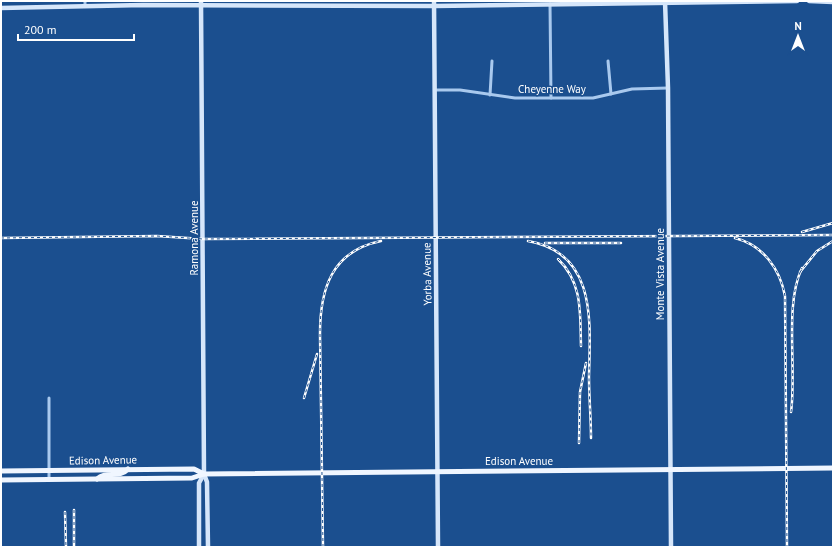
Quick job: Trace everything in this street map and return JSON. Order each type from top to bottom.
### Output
[{"type":"main road","name":"Edison Avenue","points":[[1,480],[192,478],[204,474],[322,472],[833,468]]},
{"type":"main road","points":[[97,479],[102,474],[122,474],[128,469]]},
{"type":"main road","name":"Edison Avenue","points":[[1,470],[194,469],[204,474]]},
{"type":"street","points":[[1,8],[85,3],[201,4],[797,1]]},
{"type":"street","points":[[809,1],[833,2]]},
{"type":"street","name":"Monte Vista Avenue","points":[[665,2],[668,88],[671,547]]},
{"type":"street","name":"Yorba Avenue","points":[[434,3],[438,547]]},
{"type":"street","points":[[550,3],[551,98]]},
{"type":"street","name":"Ramona Avenue","points":[[201,4],[204,474],[207,482],[208,547]]},
{"type":"street","points":[[490,95],[492,61]]},
{"type":"street","points":[[608,61],[611,94]]},
{"type":"street","name":"Cheyenne Way","points":[[435,90],[460,90],[515,98],[593,98],[632,90],[668,88]]},
{"type":"street","points":[[48,398],[49,479]]},
{"type":"street","name":"Ramona Avenue","points":[[199,547],[199,483],[204,474]]},
{"type":"railway","points":[[802,232],[833,223]]},
{"type":"railway","points":[[1,238],[157,236],[203,239],[833,235]]},
{"type":"railway","points":[[735,238],[754,246],[769,260],[779,277],[785,296],[787,547]]},
{"type":"railway","points":[[323,547],[320,334],[322,302],[326,288],[340,263],[350,254],[364,246],[381,241]]},
{"type":"railway","points":[[528,241],[551,248],[567,260],[578,275],[585,294],[589,314],[590,335],[589,385],[591,438]]},
{"type":"railway","points":[[800,272],[817,251],[833,241]]},
{"type":"railway","points":[[545,243],[621,243]]},
{"type":"railway","points":[[558,259],[566,268],[576,289],[580,311],[581,346]]},
{"type":"railway","points":[[791,412],[793,377],[792,318],[797,283],[802,268]]},
{"type":"railway","points":[[304,398],[317,354]]},
{"type":"railway","points":[[579,443],[580,392],[586,363]]},
{"type":"railway","points":[[74,510],[74,547]]},
{"type":"railway","points":[[65,512],[66,547]]}]
